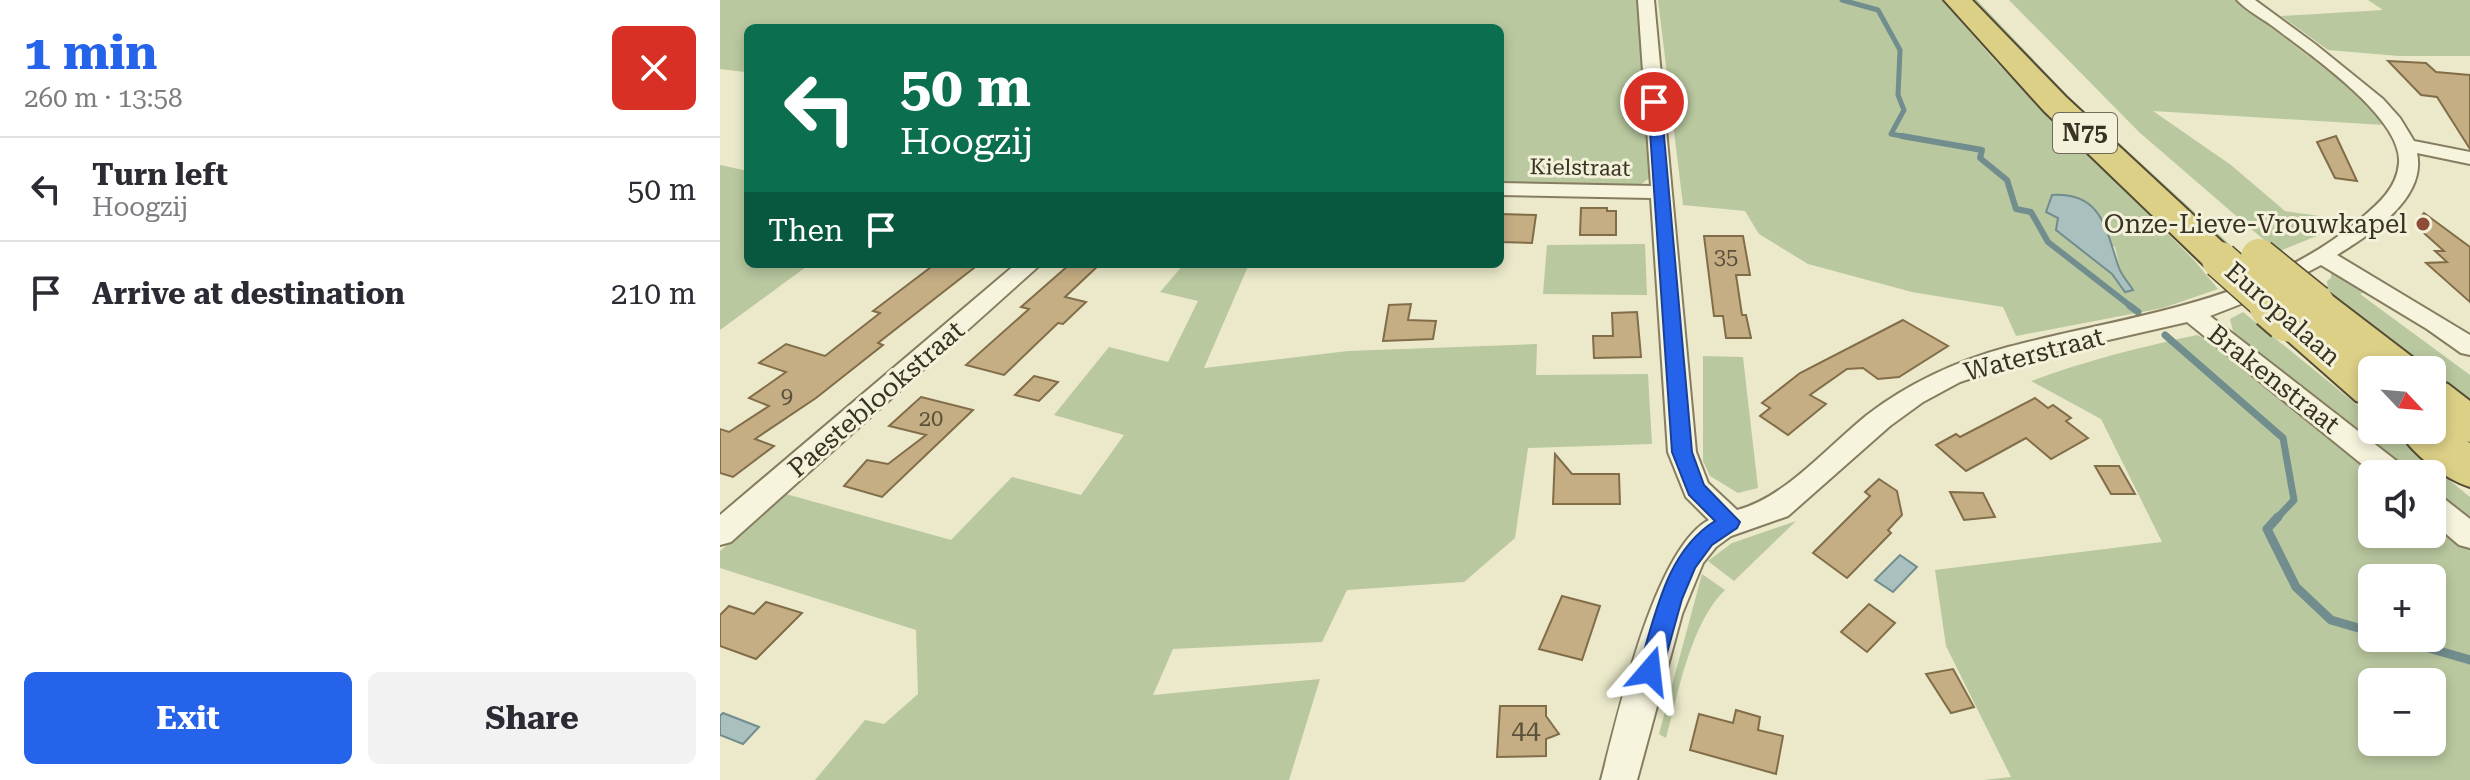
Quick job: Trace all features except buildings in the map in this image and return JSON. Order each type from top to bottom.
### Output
[{"type":"highway","name":"Europalaan","points":[[1957,0],[2055,104],[2302,311],[2358,374]]},
{"type":"highway","name":"Europalaan","points":[[1987,0],[2234,254]]},
{"type":"highway","name":"Europalaan","points":[[2302,311],[2377,356]]},
{"type":"highway","points":[[2446,406],[2470,425]]},
{"type":"highway","points":[[2439,444],[2470,469]]},
{"type":"street","points":[[1619,780],[1671,599],[1686,563],[1704,539],[1730,522],[1696,489],[1682,452],[1646,0]]},
{"type":"street","points":[[2245,0],[2362,88],[2392,118],[2408,150],[2470,160]]},
{"type":"street","name":"Waterstraat","points":[[1730,522],[1773,511],[1910,396],[1952,376],[2016,354],[2192,314],[2237,298],[2323,257],[2397,198],[2408,178],[2408,150]]},
{"type":"street","name":"Kielstraat","points":[[1504,189],[1660,192]]},
{"type":"street","points":[[2323,257],[2423,315],[2470,347]]},
{"type":"street","name":"Paesteblookstraat","points":[[720,533],[1025,268]]},
{"type":"street","name":"Brakenstraat","points":[[2192,314],[2375,460]]},
{"type":"street","points":[[2446,516],[2470,536]]},
{"type":"green space","points":[[720,0],[1638,0],[1651,177],[1641,184],[1504,184],[1504,24],[744,24],[744,72],[720,69]]},
{"type":"green space","points":[[1658,0],[1942,0],[1997,63],[2194,260],[2218,289],[2163,308],[2016,336],[2003,307],[1912,292],[1808,264],[1759,234],[1745,211],[1683,205]],"holes":[[[2058,218],[2115,247],[2120,270],[2133,290],[2125,292],[2112,275],[2056,230]]]},
{"type":"green space","points":[[1966,0],[1977,0],[2070,98],[2250,263],[2193,222]]},
{"type":"green space","points":[[2009,0],[2234,0],[2242,5],[2355,92],[2384,125],[2153,111],[2231,165],[2285,211],[2319,216],[2334,228],[2278,252],[2139,132]]},
{"type":"green space","points":[[2368,0],[2470,0],[2470,56],[2399,56],[2328,50],[2281,16],[2383,10]]},
{"type":"green space","points":[[720,165],[744,170],[744,268],[805,268],[720,330]]},
{"type":"green space","points":[[1645,244],[1647,295],[1543,294],[1547,245]]},
{"type":"green space","points":[[1181,268],[1247,268],[1204,368],[1348,351],[1537,344],[1536,375],[1648,374],[1652,444],[1528,448],[1515,538],[1464,582],[1347,590],[1322,642],[1173,649],[1153,695],[1320,679],[1289,780],[815,780],[865,720],[884,724],[918,694],[916,630],[720,568],[720,551],[786,494],[951,540],[1012,477],[1081,495],[1124,435],[1054,415],[1109,347],[1168,362],[1198,301],[1160,292]]},
{"type":"green space","points":[[2331,271],[2370,289],[2360,294],[2444,356],[2406,356],[2328,291],[2327,281],[2331,278]]},
{"type":"green space","points":[[2243,312],[2358,406],[2358,435],[2234,335],[2230,319]]},
{"type":"green space","points":[[2197,335],[2217,344],[2361,460],[2358,460],[2358,548],[2446,548],[2446,528],[2470,548],[2470,780],[1983,780],[2011,777],[1946,646],[1935,570],[2162,542],[2101,419],[2031,381]]},
{"type":"green space","points":[[1703,356],[1743,357],[1758,488],[1738,493],[1710,476],[1703,461]]},
{"type":"green space","points":[[2446,357],[2470,375],[2470,404],[2446,386]]},
{"type":"green space","points":[[2369,444],[2405,444],[2425,460],[2389,460]]},
{"type":"green space","points":[[2446,477],[2470,497],[2470,526],[2446,506]]},
{"type":"green space","points":[[1796,521],[1734,581],[1708,561],[1732,543]]},
{"type":"green space","points":[[1702,574],[1725,590],[1703,620],[1695,639],[1666,738],[1659,734]]},
{"type":"water","points":[[2052,195],[2082,200],[2100,216],[2120,271],[2133,290],[2125,292],[2112,274],[2056,230],[2058,218],[2046,212]]},
{"type":"water","points":[[1900,555],[1917,567],[1893,592],[1875,580]]},
{"type":"water","points":[[723,713],[759,727],[743,744],[720,735],[720,716]]},
{"type":"waterway","points":[[1842,0],[1878,10],[1900,50],[1898,95],[1904,110],[1891,134],[1902,136]]},
{"type":"waterway","points":[[1902,136],[1982,150],[1980,158],[2007,180],[2016,209],[2031,212],[2048,242],[2133,308]]},
{"type":"waterway","points":[[1902,136],[1913,138]]},
{"type":"waterway","points":[[2130,306],[2138,312]]},
{"type":"waterway","points":[[2165,335],[2283,438],[2294,500],[2276,519]]},
{"type":"waterway","points":[[2278,517],[2267,529],[2296,587],[2331,620],[2358,628]]},
{"type":"waterway","points":[[2442,652],[2470,660]]},
{"type":"place","name":"Onze-Lieve-Vrouwkapel","points":[[2423,224]]},
{"type":"route","points":[[1650,671],[1671,599],[1686,563],[1704,539],[1730,522],[1696,489],[1682,452],[1654,102]]}]
